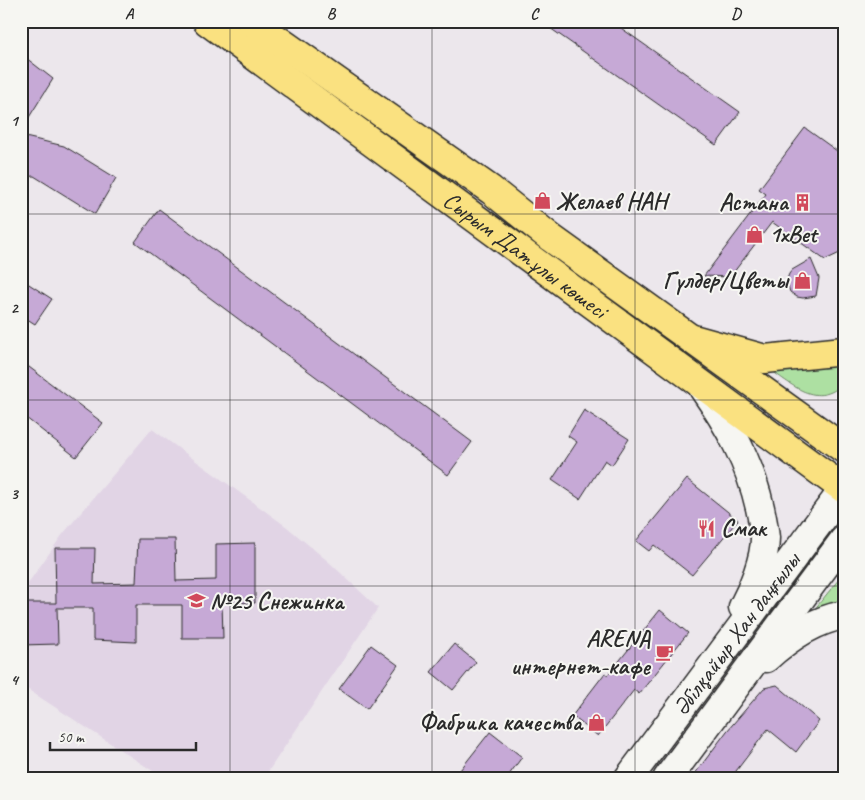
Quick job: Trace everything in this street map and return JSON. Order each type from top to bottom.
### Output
[{"type":"main road","name":"Сырым Датұлы көшесі","points":[[207,21],[844,489]]},
{"type":"main road","name":"Сырым Датұлы көшесі","points":[[250,21],[491,190],[551,238],[844,449]]},
{"type":"main road","points":[[690,338],[765,359],[844,351]]},
{"type":"main road","points":[[700,384],[723,416],[738,442],[756,493],[765,539],[760,565],[751,593],[712,666]]},
{"type":"main road","name":"Әбілқайыр Хан даңғылы","points":[[628,779],[844,489]]},
{"type":"main road","name":"Әбілқайыр Хан даңғылы","points":[[667,779],[844,540]]},
{"type":"main road","points":[[736,684],[776,649],[809,627],[844,616]]},
{"type":"shaded area","name":"№25 Снежинка","points":[[152,429],[287,527],[330,563],[378,608],[263,779],[165,779],[21,685],[21,593],[63,534]]},
{"type":"green space","points":[[844,360],[844,383],[834,391],[824,394],[804,392],[766,367]]},
{"type":"green space","points":[[844,573],[844,602],[809,616]]},
{"type":"building","points":[[540,21],[611,21],[740,112],[716,145]]},
{"type":"building","points":[[21,54],[53,79],[21,130]]},
{"type":"building","name":"Астана","points":[[805,128],[844,156],[844,251],[825,260],[772,222],[730,277],[704,276],[766,194],[759,189]]},
{"type":"building","points":[[21,136],[64,146],[116,178],[95,214],[34,176],[21,177]]},
{"type":"building","points":[[159,209],[472,442],[448,475],[135,242]]},
{"type":"building","points":[[811,259],[819,278],[816,296],[797,297],[790,292],[787,279],[792,270]]},
{"type":"building","points":[[21,279],[52,299],[35,324],[21,315]]},
{"type":"building","points":[[21,361],[103,423],[76,457],[21,414]]},
{"type":"building","points":[[584,410],[629,439],[612,465],[605,460],[580,499],[552,480],[577,442],[568,436]]},
{"type":"building","points":[[687,479],[738,520],[692,575],[654,545],[649,551],[636,541]]},
{"type":"building","points":[[138,539],[175,539],[176,581],[216,580],[216,544],[255,543],[255,603],[222,602],[223,638],[182,638],[182,605],[136,605],[136,642],[93,640],[93,608],[57,608],[58,644],[21,645],[21,603],[56,603],[55,548],[95,548],[94,584],[136,583]]},
{"type":"building","points":[[660,610],[688,633],[639,694],[634,690],[598,736],[572,716],[605,673],[608,675]]},
{"type":"building","points":[[454,644],[476,662],[453,690],[431,672]]},
{"type":"building","points":[[371,645],[398,665],[367,709],[339,689]]},
{"type":"building","points":[[777,685],[819,721],[796,752],[768,729],[730,779],[691,779],[727,731],[764,688]]},
{"type":"building","points":[[490,732],[522,757],[506,779],[453,779]]},
{"type":"place","name":"Желаев НАН","points":[[542,201]]},
{"type":"place","name":"Астана","points":[[802,202]]},
{"type":"place","name":"1xBet","points":[[755,234]]},
{"type":"place","name":"Гүлдер/Цветы","points":[[802,280]]},
{"type":"place","name":"Смак","points":[[707,528]]},
{"type":"place","name":"№25 Снежинка","points":[[196,601]]},
{"type":"place","name":"ARENA интернет-кафе","points":[[664,652]]},
{"type":"place","name":"Фабрика качества","points":[[596,722]]}]
